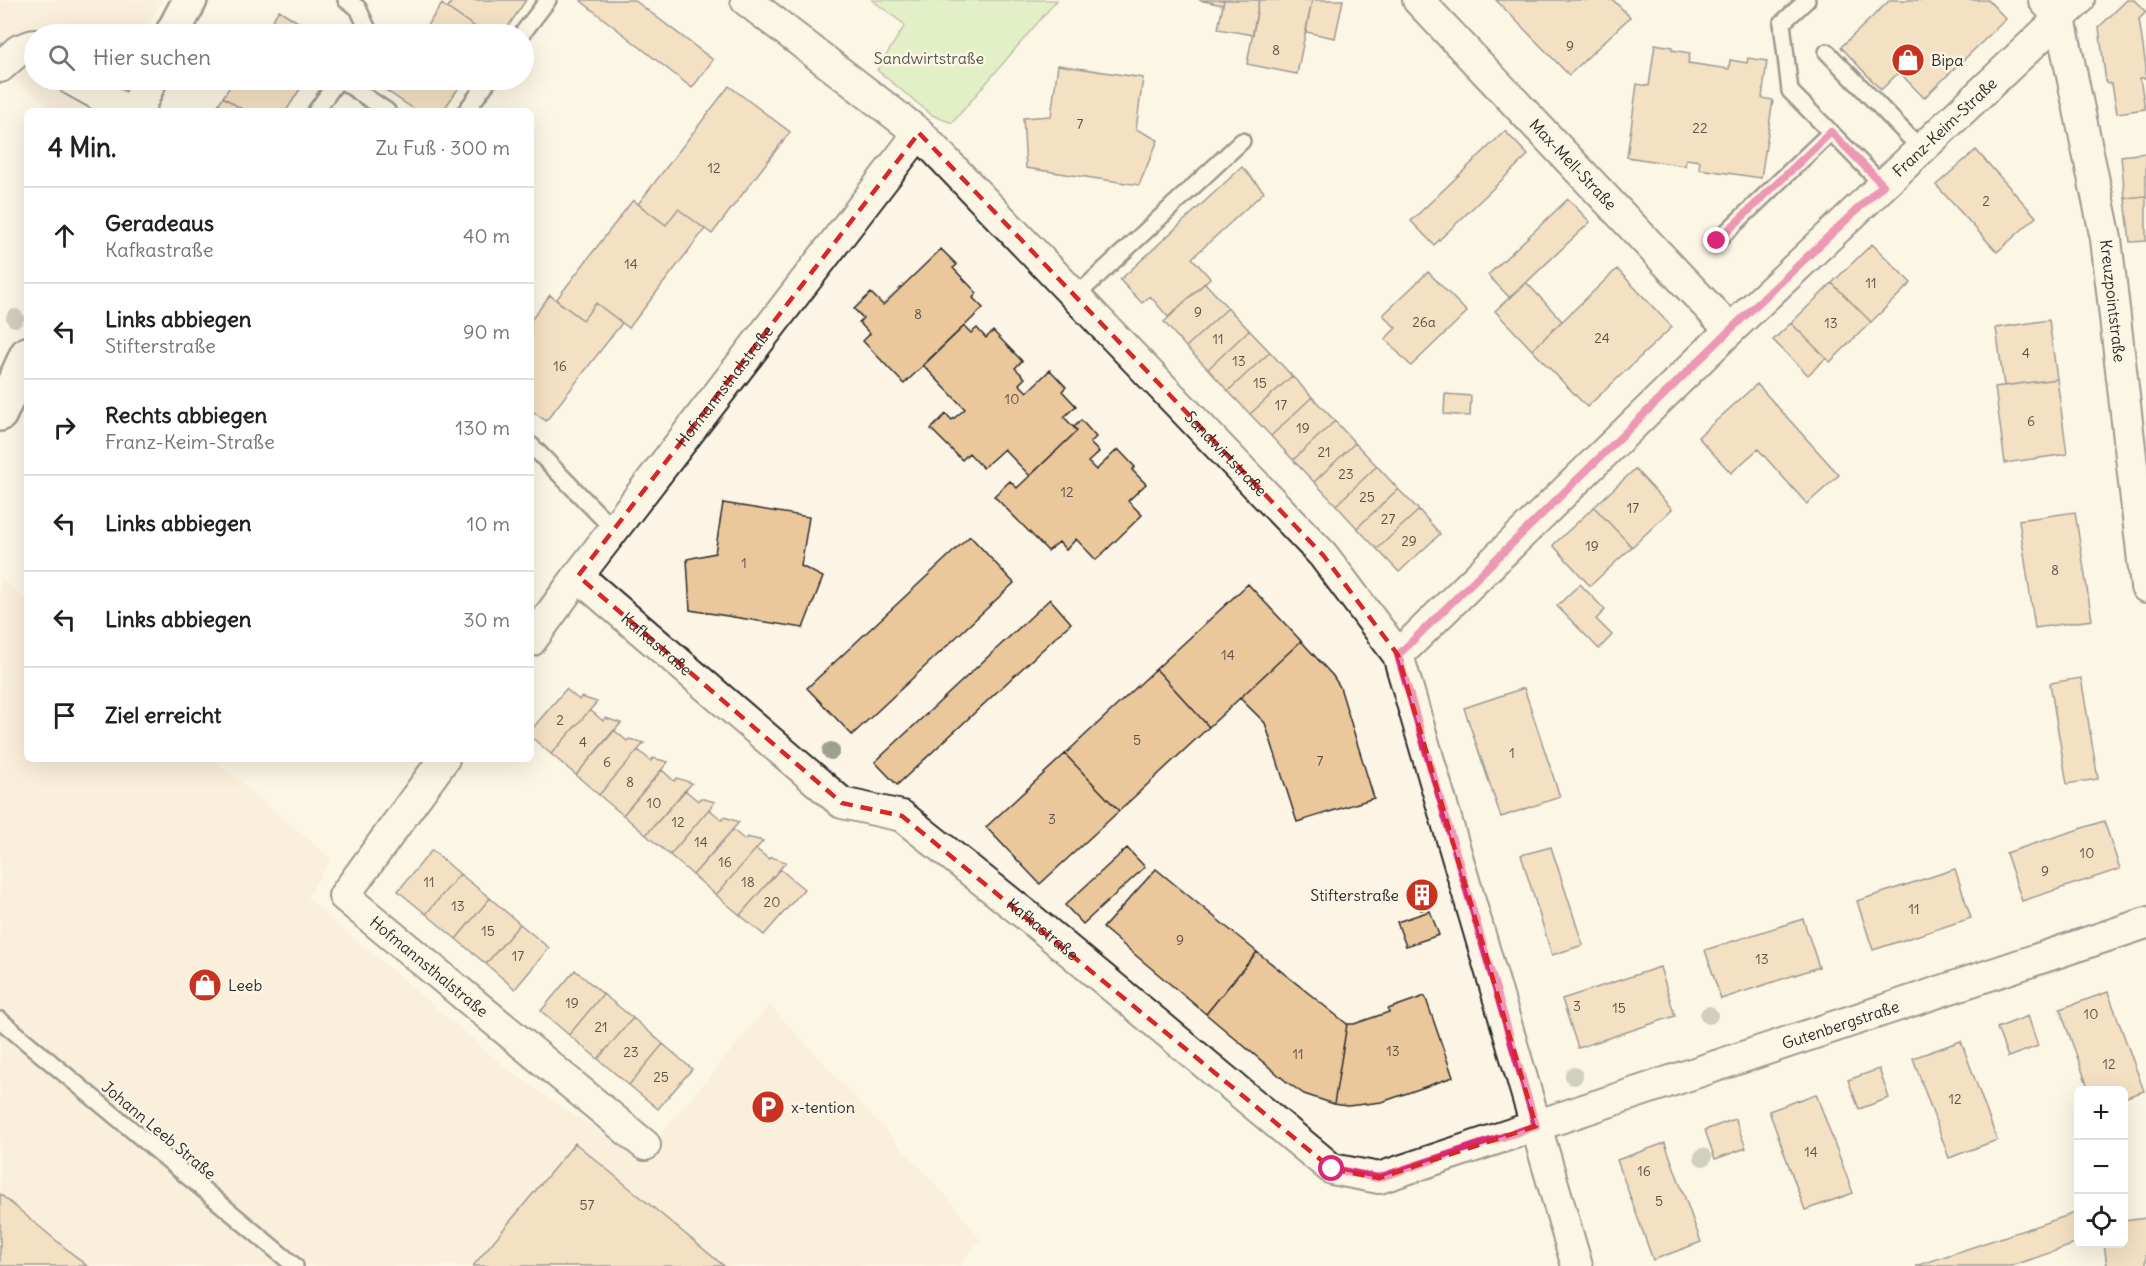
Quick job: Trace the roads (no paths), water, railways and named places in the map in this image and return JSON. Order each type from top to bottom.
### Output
[{"type":"street","points":[[177,24],[190,0]]},
{"type":"street","name":"Sandwirtstraße","points":[[746,0],[919,133],[1323,555],[1398,655]]},
{"type":"street","name":"Max-Mell-Straße","points":[[1418,0],[1730,330]]},
{"type":"street","name":"Franz-Keim-Straße","points":[[1398,655],[1730,330],[1921,149],[2061,6]]},
{"type":"street","name":"Kreuzpointstraße","points":[[2061,6],[2106,239],[2146,587]]},
{"type":"street","points":[[90,90],[123,108]]},
{"type":"street","points":[[137,108],[145,90]]},
{"type":"street","name":"Hofmannsthalstraße","points":[[534,637],[578,576],[919,133]]},
{"type":"street","points":[[0,414],[24,361]]},
{"type":"street","name":"Kafkastraße","points":[[578,576],[842,803],[902,816],[1031,919],[1332,1169],[1378,1178],[1536,1126]]},
{"type":"street","points":[[1398,655],[1577,1266]]},
{"type":"street","name":"Hofmannsthalstraße","points":[[442,762],[344,896],[645,1145]]},
{"type":"street","name":"Gutenbergstraße","points":[[1536,1126],[2146,923]]},
{"type":"lane","points":[[346,0],[358,8],[365,24]]},
{"type":"lane","points":[[530,24],[548,0]]},
{"type":"lane","points":[[1807,0],[1782,23],[1790,91],[1883,185]]},
{"type":"lane","points":[[1827,52],[1921,149]]},
{"type":"lane","points":[[318,108],[332,90]]},
{"type":"lane","points":[[354,90],[382,108]]},
{"type":"lane","points":[[468,108],[482,90]]},
{"type":"lane","points":[[1717,241],[1831,132]]},
{"type":"lane","points":[[1075,297],[1242,141]]},
{"type":"lane","points":[[534,448],[614,530]]},
{"type":"lane","name":"Johann Leeb Straße","points":[[0,1020],[295,1266]]},
{"type":"place","name":"Bipa","points":[[1908,60]]},
{"type":"place","name":"Stifterstraße","points":[[1422,895]]},
{"type":"place","name":"Leeb","points":[[205,985]]},
{"type":"place","name":"x-tention","points":[[768,1107]]}]
